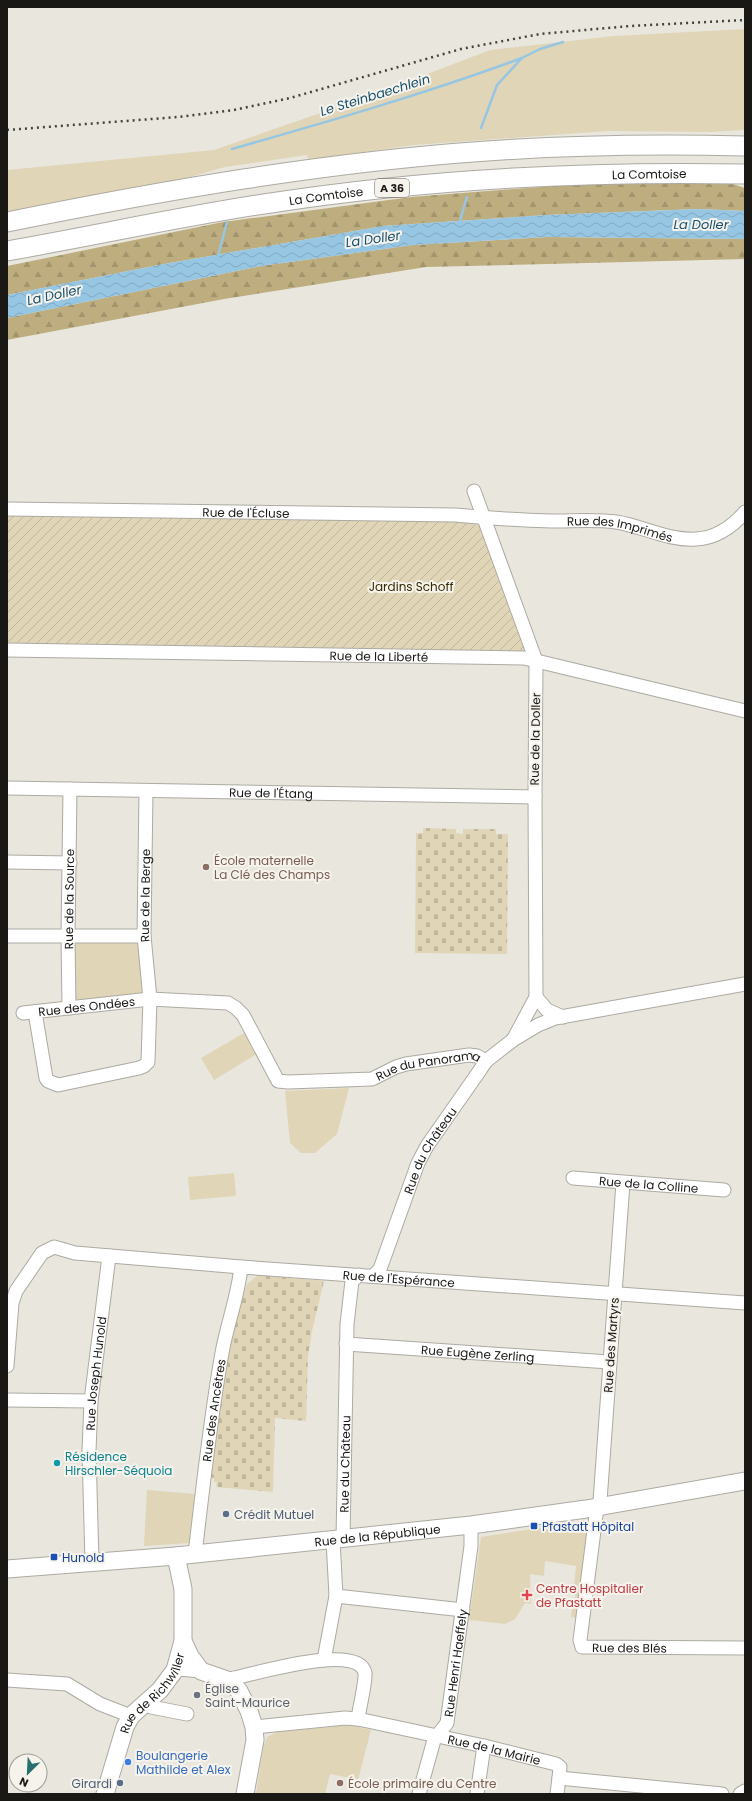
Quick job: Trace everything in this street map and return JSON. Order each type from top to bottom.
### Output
[{"type":"highway","name":"A 36","points":[[7,222],[138,197],[262,176],[407,158],[487,151],[604,146],[745,146]]},
{"type":"highway","name":"La Comtoise","points":[[7,251],[138,225],[257,205],[403,186],[501,178],[610,174],[745,174]]},
{"type":"main road","name":"Rue de la République","points":[[7,1569],[176,1556],[471,1525],[598,1507],[745,1481]]},
{"type":"main road","name":"Rue de Richwiller","points":[[183,1589],[195,1554]]},
{"type":"main road","name":"Rue de Richwiller","points":[[105,1794],[125,1727],[132,1716],[168,1681],[175,1670],[183,1641],[183,1589],[176,1556]]},
{"type":"main road","points":[[183,1641],[190,1656],[201,1671],[230,1681],[239,1691],[254,1727],[255,1740],[245,1794]]},
{"type":"street","name":"Rue de la Doller","points":[[474,491],[536,661],[536,997]]},
{"type":"street","name":"Rue de l'Écluse","points":[[7,509],[455,515],[485,518]]},
{"type":"street","name":"Rue des Imprimés","points":[[485,518],[502,520],[615,522],[683,539],[696,539],[712,537],[727,529],[745,512]]},
{"type":"street","name":"Rue de la Liberté","points":[[7,650],[524,658],[745,711]]},
{"type":"street","name":"Rue de l'Étang","points":[[7,788],[535,797]]},
{"type":"street","name":"Rue de la Source","points":[[69,1008],[68,936],[70,789]]},
{"type":"street","name":"Rue de la Berge","points":[[29,1012],[46,1078],[48,1081],[58,1085],[144,1066],[150,1058],[150,999],[144,936],[146,791]]},
{"type":"street","points":[[7,862],[70,863]]},
{"type":"street","points":[[7,936],[144,936]]},
{"type":"street","name":"Rue du Château","points":[[373,1276],[380,1269],[418,1163],[427,1146],[486,1062],[513,1040],[538,1025],[563,1017],[745,984]]},
{"type":"street","points":[[536,997],[547,1010],[563,1017]]},
{"type":"street","name":"Rue du Château","points":[[513,1040],[536,997]]},
{"type":"street","name":"Rue des Ondées","points":[[29,1012],[150,999]]},
{"type":"street","name":"Rue du Panorama","points":[[150,999],[228,1003],[236,1008],[243,1015],[278,1081],[288,1082],[372,1079],[396,1067],[406,1064],[469,1055],[477,1056],[486,1062]]},
{"type":"street","name":"Rue de la Colline","points":[[573,1178],[724,1190]]},
{"type":"street","name":"Rue des Martyrs","points":[[598,1507],[600,1501],[623,1183]]},
{"type":"street","name":"Rue de l'Espérance","points":[[7,1366],[12,1303],[16,1291],[42,1253],[54,1247],[75,1253],[241,1267],[745,1303]]},
{"type":"street","name":"Rue Joseph Hunold","points":[[92,1562],[89,1451],[91,1401],[109,1256]]},
{"type":"street","name":"Rue des Ancêtres","points":[[195,1554],[200,1505],[220,1364],[238,1290],[241,1267]]},
{"type":"street","name":"Rue du Château","points":[[324,1660],[336,1596],[347,1324],[352,1281],[360,1275]]},
{"type":"street","name":"Rue Eugène Zerling","points":[[346,1344],[609,1362]]},
{"type":"street","points":[[7,1400],[91,1401]]},
{"type":"street","name":"Rue des Blés","points":[[598,1507],[580,1640],[582,1647],[745,1648]]},
{"type":"street","name":"Rue Henri Haeffely","points":[[419,1794],[434,1740],[447,1723],[471,1546],[471,1525]]},
{"type":"street","points":[[336,1596],[463,1610]]},
{"type":"street","points":[[230,1681],[234,1678],[312,1661],[353,1661],[361,1665],[365,1674],[358,1719]]},
{"type":"street","points":[[175,1670],[201,1671]]},
{"type":"street","points":[[7,1680],[67,1684],[100,1704],[132,1716]]},
{"type":"street","points":[[146,1704],[151,1707],[187,1714]]},
{"type":"street","name":"Rue de la Mairie","points":[[254,1727],[345,1718],[358,1719],[484,1746],[556,1764],[560,1767],[559,1778]]},
{"type":"street","points":[[477,1794],[484,1746]]},
{"type":"street","points":[[557,1794],[559,1778],[722,1794]]},
{"type":"street","points":[[740,1794],[745,1791]]},
{"type":"green space","points":[[745,29],[745,130],[710,132],[609,131],[414,145],[309,160],[307,155],[225,167],[183,179],[7,212],[7,170],[214,150],[375,94],[490,50],[614,36]]},
{"type":"green space","points":[[727,182],[745,188],[745,211],[698,209],[547,215],[383,226],[164,264],[7,295],[7,266],[223,222],[411,197],[592,183]]},
{"type":"green space","points":[[547,237],[745,239],[745,259],[426,267],[224,299],[7,340],[7,318],[261,266],[413,245]]},
{"type":"green space","name":"Jardins Schoff","points":[[7,515],[453,519],[482,526],[528,655],[7,647]]},
{"type":"green space","points":[[423,828],[456,829],[456,833],[463,834],[463,829],[496,829],[496,834],[508,834],[507,954],[415,953],[416,833],[423,833]]},
{"type":"green space","points":[[78,942],[137,942],[144,995],[74,1001],[72,946]]},
{"type":"green space","points":[[244,1033],[257,1054],[214,1080],[201,1058]]},
{"type":"green space","points":[[349,1088],[337,1134],[315,1153],[301,1153],[290,1143],[285,1091]]},
{"type":"green space","points":[[234,1173],[236,1196],[190,1200],[188,1177]]},
{"type":"green space","points":[[258,1275],[324,1281],[312,1331],[308,1356],[306,1421],[275,1418],[273,1492],[216,1487],[217,1482],[214,1482],[214,1478],[209,1477],[224,1364],[247,1284]]},
{"type":"green space","points":[[147,1490],[195,1494],[190,1543],[144,1546]]},
{"type":"green space","points":[[591,1520],[579,1618],[571,1617],[573,1600],[575,1599],[576,1588],[574,1587],[576,1566],[545,1561],[544,1576],[530,1574],[531,1604],[525,1603],[515,1619],[505,1624],[469,1620],[481,1537]]},
{"type":"green space","points":[[350,1725],[371,1730],[356,1788],[350,1778],[330,1774],[325,1794],[256,1794],[263,1749],[267,1737],[277,1732]]},
{"type":"water","name":"La Doller","points":[[698,209],[745,211],[745,239],[547,237],[413,245],[261,266],[7,318],[7,295],[164,264],[383,226],[547,215]]},
{"type":"waterway","name":"Le Steinbaechlein","points":[[481,128],[497,85],[522,58],[540,49],[563,42]]},
{"type":"waterway","name":"Le Steinbaechlein","points":[[232,149],[415,95],[522,58]]},
{"type":"waterway","name":"Le Steinbaechlein","points":[[459,224],[467,197]]},
{"type":"waterway","name":"Le Steinbaechlein","points":[[218,256],[227,222]]},
{"type":"railway","points":[[7,130],[178,117],[234,110],[290,98],[461,49],[540,34],[630,26],[745,20]]},
{"type":"place","name":"École maternelle La Clé des Champs","points":[[206,867]]},
{"type":"place","name":"Résidence Hirschler-Séquoia","points":[[57,1463]]},
{"type":"place","name":"Crédit Mutuel","points":[[226,1514]]},
{"type":"place","name":"Pfastatt Hôpital","points":[[534,1526]]},
{"type":"place","name":"Hunold","points":[[54,1557]]},
{"type":"place","name":"Centre Hospitalier de Pfastatt","points":[[527,1595]]},
{"type":"place","name":"Église Saint-Maurice","points":[[197,1695]]},
{"type":"place","name":"Boulangerie Mathilde et Alex","points":[[128,1762]]},
{"type":"place","name":"Girardi","points":[[120,1783]]},
{"type":"place","name":"École primaire du Centre","points":[[340,1783]]}]
